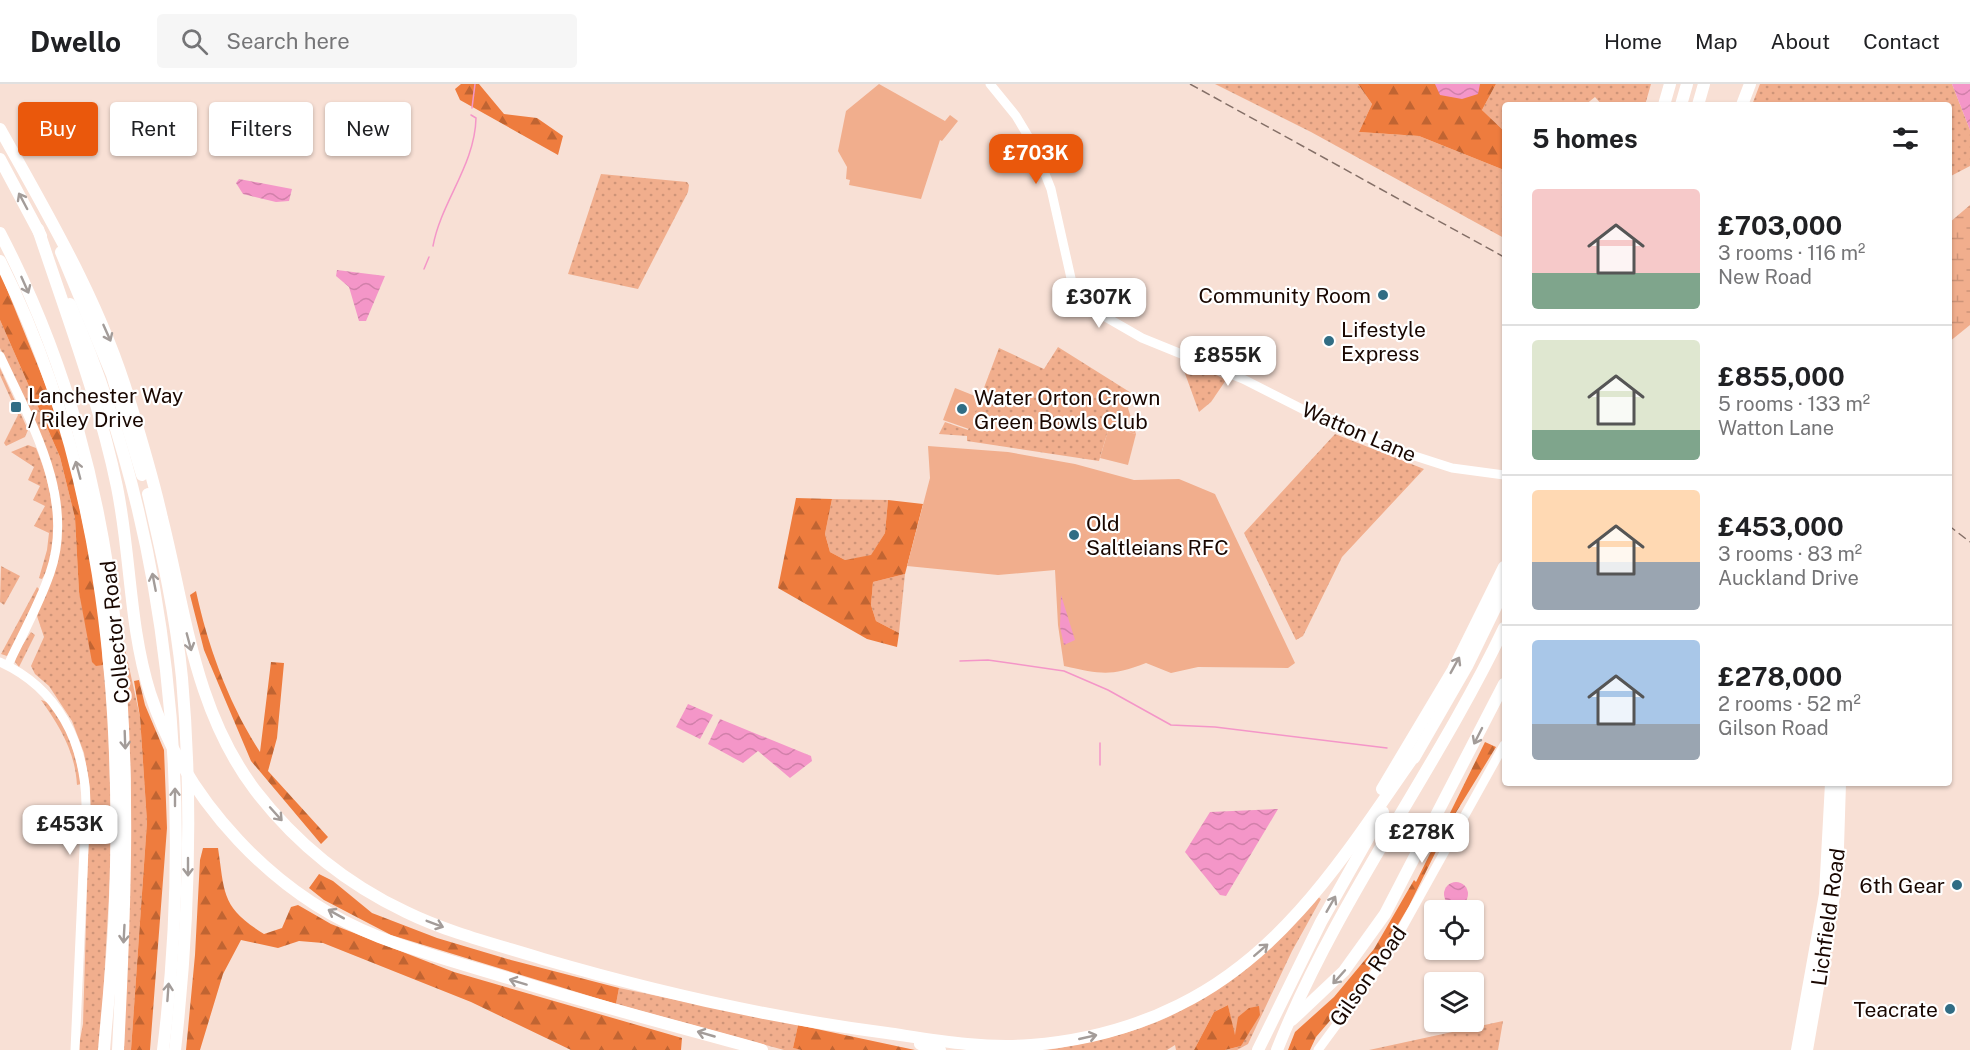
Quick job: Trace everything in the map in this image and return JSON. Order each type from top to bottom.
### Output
[{"type":"highway","points":[[1665,102],[1670,84]]},
{"type":"highway","points":[[1682,102],[1687,84]]},
{"type":"highway","points":[[1699,102],[1704,84]]},
{"type":"highway","points":[[1743,102],[1750,84]]},
{"type":"highway","points":[[0,129],[79,268],[112,346],[162,517],[183,619],[210,711],[254,788],[296,836],[329,865],[374,895],[440,927],[570,966],[675,994],[864,1030],[997,1046],[1072,1041],[1117,1030],[1181,1005],[1233,973],[1276,936],[1317,893],[1417,752]]},
{"type":"highway","points":[[0,159],[38,229],[88,346],[141,519],[155,588],[168,677],[176,770],[175,889],[163,1050]]},
{"type":"highway","points":[[22,169],[72,276],[112,375],[148,495],[171,603],[182,675],[189,781],[188,892],[175,1050]]},
{"type":"highway","points":[[38,229],[106,443],[117,489],[132,617],[150,692],[176,753],[211,808],[245,847],[284,880],[321,906],[377,936],[546,991],[762,1050]]},
{"type":"highway","name":"Collector Road","points":[[0,233],[36,310],[56,361],[91,477],[107,557],[121,672],[126,766],[126,903],[118,1050]]},
{"type":"highway","name":"Collector Road","points":[[0,261],[45,365],[65,422],[80,477],[97,560],[110,668],[116,787],[115,902],[104,1050]]},
{"type":"highway","points":[[1301,910],[1416,734],[1485,609],[1502,571]]},
{"type":"highway","points":[[1258,1050],[1321,922],[1467,666],[1502,594]]},
{"type":"highway","points":[[1277,1050],[1309,980],[1348,904],[1423,778],[1502,632]]},
{"type":"highway","points":[[1250,1050],[1281,1029],[1323,994],[1356,956],[1385,914],[1502,688]]},
{"type":"highway","name":"Lichfield Road","points":[[1797,1050],[1825,894],[1831,786]]},
{"type":"highway","name":"Lichfield Road","points":[[1807,1050],[1837,879],[1840,786]]},
{"type":"highway","points":[[864,1030],[940,1050]]},
{"type":"main road","name":"Watton Lane","points":[[990,84],[1027,132],[1045,170],[1072,287],[1090,308],[1152,342],[1243,379],[1320,418],[1393,449],[1452,468],[1502,475]]},
{"type":"main road","points":[[0,356],[49,469],[57,516],[55,552],[50,573],[4,664],[32,681],[54,703],[74,735],[83,764],[86,804],[75,1050]]},
{"type":"main road","name":"Gilson Road","points":[[1318,1050],[1377,970],[1396,939],[1502,749]]},
{"type":"green space","points":[[461,84],[479,84],[504,114],[537,118],[563,136],[558,155],[460,100],[455,89]]},
{"type":"green space","points":[[879,84],[945,121],[950,115],[958,121],[942,141],[940,140],[921,199],[849,185],[850,180],[846,179],[847,167],[838,151],[846,111]]},
{"type":"green space","points":[[1215,84],[1358,84],[1372,104],[1359,132],[1419,136],[1502,169],[1502,237],[1311,132]]},
{"type":"green space","points":[[1358,84],[1496,84],[1482,110],[1502,129],[1502,169],[1419,136],[1359,132],[1372,104]]},
{"type":"green space","points":[[1496,84],[1651,84],[1646,102],[1599,102],[1595,97],[1589,102],[1502,102],[1502,129],[1482,110]]},
{"type":"green space","points":[[1760,84],[1952,84],[1970,130],[1970,166],[1952,175],[1952,102],[1753,102]]},
{"type":"green space","points":[[601,174],[687,182],[689,185],[688,192],[638,289],[568,274]]},
{"type":"green space","points":[[1970,205],[1970,325],[1952,340],[1952,220]]},
{"type":"green space","points":[[0,272],[63,428],[99,601],[103,665],[96,666],[92,662],[79,592],[75,518],[60,457],[0,320]]},
{"type":"green space","points":[[0,320],[60,457],[75,518],[79,592],[103,665],[107,690],[112,844],[100,1050],[78,1050],[83,1024],[90,788],[84,753],[72,721],[49,686],[35,674],[31,666],[44,637],[37,616],[61,529],[37,431],[0,348]]},
{"type":"green space","points":[[1058,347],[1136,396],[1128,408],[1136,434],[1109,427],[1099,461],[967,441],[967,436],[939,434],[945,422],[968,430],[999,348],[1044,369]]},
{"type":"green space","points":[[1186,359],[1226,380],[1211,402],[1199,412],[1183,368],[1182,362]]},
{"type":"green space","points":[[0,368],[28,430],[25,437],[6,446],[4,443],[18,415],[0,375]]},
{"type":"green space","name":"Water Orton Crown Green Bowls Club","points":[[955,388],[980,398],[969,429],[943,420]]},
{"type":"green space","points":[[1109,427],[1136,434],[1128,465],[1100,458]]},
{"type":"green space","points":[[1335,434],[1424,469],[1342,557],[1303,636],[1296,640],[1244,533]]},
{"type":"green space","points":[[28,445],[36,448],[42,462],[53,514],[53,550],[42,579],[39,578],[49,533],[34,526],[45,506],[33,500],[40,486],[28,480],[34,467],[11,452]]},
{"type":"green space","name":"Old Saltleians RFC","points":[[928,446],[1008,452],[1075,464],[1134,480],[1179,479],[1215,494],[1295,663],[1288,668],[1198,667],[1171,673],[1146,663],[1105,673],[1064,666],[1058,625],[1055,570],[998,575],[907,566],[930,478]]},
{"type":"green space","points":[[796,498],[832,499],[825,534],[830,552],[845,560],[871,555],[885,533],[888,500],[923,504],[905,574],[873,582],[871,605],[876,621],[899,633],[897,647],[867,639],[778,588]]},
{"type":"green space","points":[[832,499],[888,500],[885,533],[871,556],[845,560],[830,552],[825,534]]},
{"type":"green space","points":[[1,566],[20,576],[4,605],[0,602]]},
{"type":"green space","points":[[905,574],[899,633],[876,621],[871,605],[873,582]]},
{"type":"green space","points":[[37,587],[40,590],[7,656],[1,654]]},
{"type":"green space","points":[[196,591],[213,654],[229,695],[260,752],[271,662],[284,663],[277,738],[268,771],[328,837],[321,844],[251,761],[204,650],[190,595]]},
{"type":"green space","points":[[31,632],[35,635],[19,667],[15,662],[16,655]]},
{"type":"green space","points":[[124,644],[140,717],[147,822],[131,1050],[124,1050],[131,779]]},
{"type":"green space","points":[[139,680],[145,705],[164,750],[167,828],[150,1050],[131,1050],[147,822],[140,717],[134,681]]},
{"type":"green space","points":[[41,700],[57,712],[63,723],[77,763],[81,784],[77,785],[70,750]]},
{"type":"green space","points":[[1485,742],[1496,747],[1452,819],[1409,906],[1383,950],[1352,995],[1316,1037],[1310,1050],[1288,1050],[1295,1032],[1334,997],[1374,949],[1414,880],[1416,882]]},
{"type":"green space","points":[[203,848],[218,848],[224,888],[232,907],[264,934],[282,928],[291,907],[298,905],[331,924],[454,972],[682,1038],[681,1050],[571,1050],[471,1002],[323,943],[299,941],[278,948],[241,940],[223,974],[200,1050],[186,1050],[195,955],[200,860]]},
{"type":"green space","points":[[319,874],[333,881],[372,913],[437,938],[619,988],[616,1004],[391,935],[324,900],[309,888]]},
{"type":"green space","points":[[1318,897],[1321,899],[1292,951],[1248,1044],[1237,1050],[1225,1050],[1241,1046],[1245,1035],[1252,1030],[1235,1038],[1228,1005],[1214,1012],[1194,1050],[1176,1050],[1175,1045],[1167,1050],[1046,1050],[1123,1034],[1179,1012],[1227,977]]},
{"type":"green space","points":[[619,988],[798,1025],[793,1048],[801,1050],[784,1050],[616,1004]]},
{"type":"green space","points":[[1228,1005],[1235,1035],[1238,1017],[1249,1008],[1259,1006],[1260,1015],[1241,1046],[1225,1050],[1194,1050],[1214,1012]]},
{"type":"green space","points":[[1503,1021],[1498,1050],[1369,1050],[1452,1032],[1484,1032],[1484,1025]]},
{"type":"green space","points":[[798,1025],[915,1050],[801,1050],[793,1048]]},
{"type":"water","points":[[1435,84],[1480,84],[1478,94],[1462,99],[1440,95]]},
{"type":"water","points":[[1952,84],[1970,84],[1970,130]]},
{"type":"water","points":[[239,179],[292,189],[289,201],[276,202],[243,194],[236,183]]},
{"type":"water","points":[[337,270],[385,276],[366,321],[359,321],[349,287],[336,276]]},
{"type":"water","points":[[1061,595],[1075,640],[1064,645],[1060,627]]},
{"type":"water","points":[[688,704],[713,715],[700,739],[676,727]]},
{"type":"water","points":[[720,719],[811,756],[812,761],[790,778],[758,751],[743,763],[708,744]]},
{"type":"water","points":[[1278,809],[1226,896],[1220,895],[1185,852],[1210,812]]},
{"type":"water","points":[[1451,883],[1461,883],[1467,889],[1466,900],[1445,899],[1445,889]]},
{"type":"waterway","points":[[472,108],[475,84]]},
{"type":"waterway","points":[[433,246],[443,214],[470,152],[476,118],[471,115]]},
{"type":"waterway","points":[[424,269],[429,257]]},
{"type":"waterway","points":[[960,661],[988,660],[1064,671],[1108,690],[1171,725],[1215,727],[1387,748]]},
{"type":"waterway","points":[[1100,743],[1100,765]]},
{"type":"railway","points":[[1190,84],[1502,256]]},
{"type":"railway","points":[[1952,528],[1970,542]]},
{"type":"place","name":"Community Room","points":[[1383,295]]},
{"type":"place","name":"Lifestyle Express","points":[[1329,341]]},
{"type":"place","name":"Lanchester Way / Riley Drive","points":[[16,407]]},
{"type":"place","name":"Water Orton Crown Green Bowls Club","points":[[962,409]]},
{"type":"place","name":"Old Saltleians RFC","points":[[1074,535]]},
{"type":"place","name":"6th Gear","points":[[1957,885]]},
{"type":"place","name":"Teacrate","points":[[1950,1009]]}]
